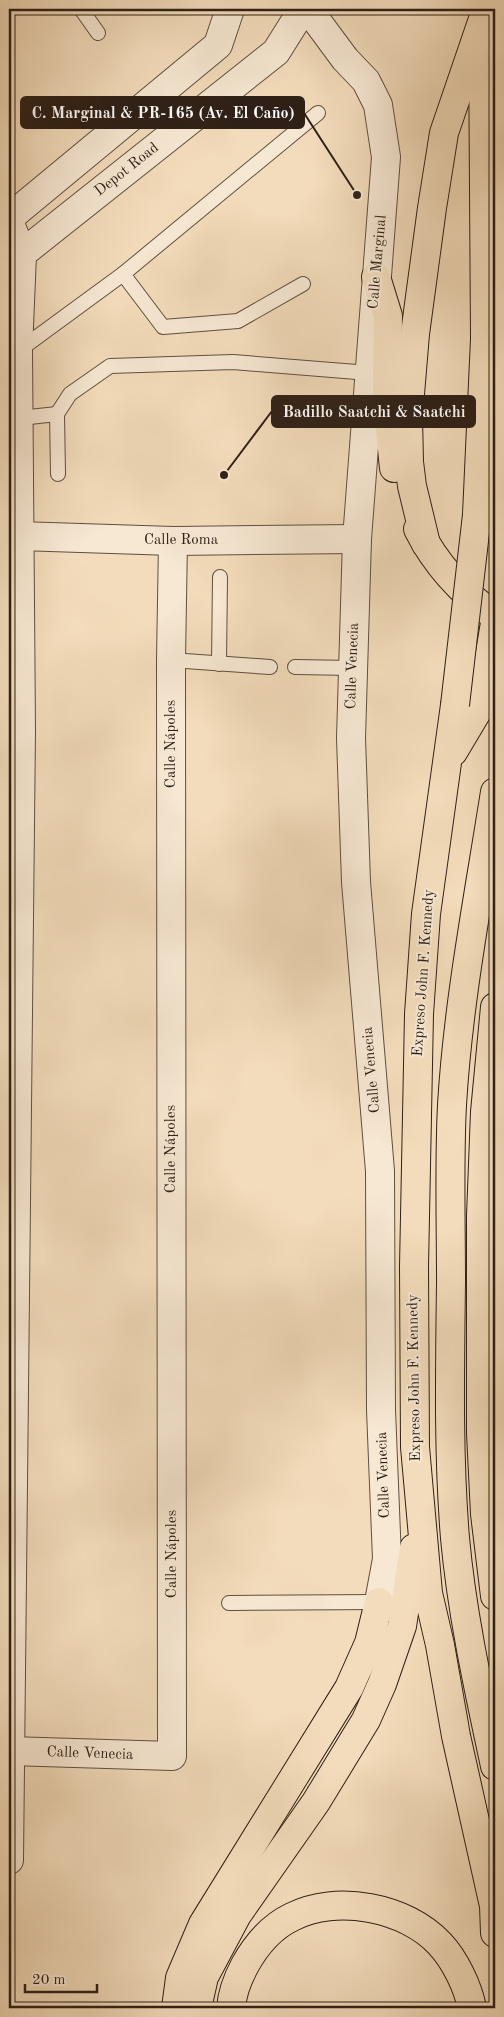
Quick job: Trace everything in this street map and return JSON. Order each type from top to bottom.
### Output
[{"type":"highway","points":[[426,544],[412,486],[409,462],[408,418],[415,334],[444,133],[483,14]]},
{"type":"highway","name":"Expreso John F. Kennedy","points":[[483,14],[485,339],[468,705],[446,764],[426,914],[418,1014],[414,1277],[415,1447],[428,1593],[440,1645],[456,1736],[494,1906],[495,1933]]},
{"type":"highway","points":[[376,277],[388,316],[387,400],[394,469],[401,494],[426,544],[458,586],[495,616]]},
{"type":"highway","points":[[468,705],[495,623]]},
{"type":"highway","points":[[495,792],[472,942],[452,1104],[451,1414],[455,1540],[468,1628],[495,1766]]},
{"type":"highway","points":[[495,1007],[485,1112],[481,1226],[481,1433],[485,1514],[495,1596]]},
{"type":"highway","points":[[197,2008],[204,1977],[237,1915],[316,1802],[366,1720],[382,1684],[402,1626],[421,1514]]},
{"type":"highway","points":[[176,2008],[180,1978],[203,1924],[349,1688],[369,1643],[379,1602]]},
{"type":"highway","points":[[230,2008],[240,1974],[252,1951],[268,1932],[292,1916],[316,1908],[343,1906],[364,1906],[392,1913],[410,1921],[425,1931],[440,1944],[451,1959],[463,1982],[472,2008]]},
{"type":"street","points":[[9,1860],[21,730],[14,540],[20,418],[15,259],[9,219],[218,45],[230,9]]},
{"type":"street","name":"Depot Road","points":[[15,259],[276,52],[304,9]]},
{"type":"street","name":"Calle Marginal","points":[[308,9],[345,58],[366,80],[378,105],[386,157],[357,539]]},
{"type":"street","name":"Calle Roma","points":[[14,540],[357,539]]},
{"type":"street","name":"Calle Venecia","points":[[357,539],[351,738],[356,882],[380,1171],[381,1410],[387,1559],[379,1602]]},
{"type":"street","name":"Calle Nápoles","points":[[172,1756],[171,660],[173,541]]},
{"type":"street","name":"Calle Venecia","points":[[10,1751],[172,1756]]},
{"type":"lane","points":[[80,9],[98,33]]},
{"type":"lane","points":[[18,352],[122,274],[318,113]]},
{"type":"lane","points":[[122,274],[163,327],[238,322],[303,284]]},
{"type":"lane","points":[[58,474],[57,414],[70,394],[110,366],[233,362],[369,372]]},
{"type":"lane","points":[[20,418],[57,414]]},
{"type":"lane","points":[[219,664],[220,577]]},
{"type":"lane","points":[[171,660],[270,667]]},
{"type":"lane","points":[[295,667],[353,668]]},
{"type":"lane","points":[[229,1603],[379,1602]]},
{"type":"place","name":"C. Marginal & PR-165 (Av. El Caño)","points":[[357,195]]},
{"type":"place","name":"Badillo Saatchi & Saatchi","points":[[224,475]]}]
